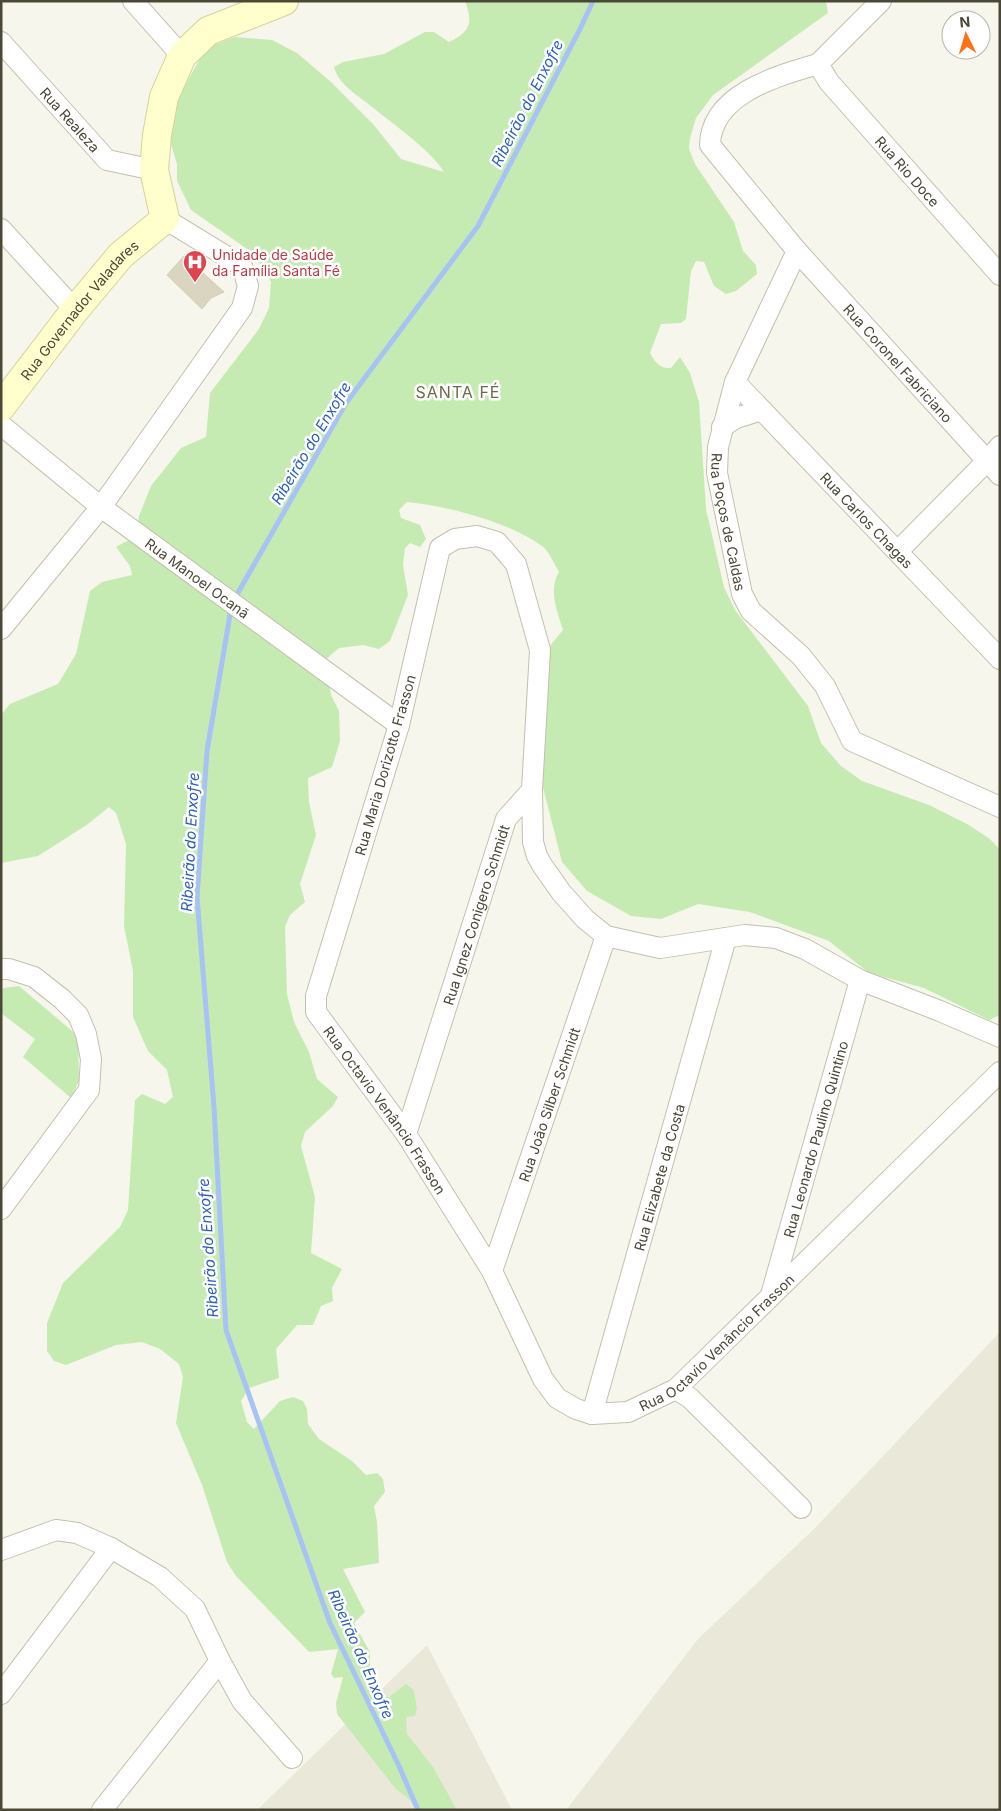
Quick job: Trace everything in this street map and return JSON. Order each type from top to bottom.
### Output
[{"type":"street","points":[[133,1],[182,56]]},
{"type":"street","points":[[1,629],[101,507],[242,308],[248,286],[242,266],[165,219],[154,170],[157,135],[164,97],[182,56],[208,30],[284,1]]},
{"type":"street","points":[[798,250],[710,145],[711,131],[721,112],[748,90],[786,73],[818,64],[881,1]]},
{"type":"street","name":"Rua Realeza","points":[[1,42],[107,160],[154,170]]},
{"type":"street","name":"Rua Rio Doce","points":[[818,64],[829,82],[1000,275]]},
{"type":"street","name":"Rua Governador Valadares","points":[[1,407],[74,310],[121,255],[165,219]]},
{"type":"street","points":[[1,229],[74,310]]},
{"type":"street","name":"Rua Poços de Caldas","points":[[798,250],[735,382],[718,447],[717,473],[742,594],[751,611],[801,656],[825,686],[852,741],[1000,807]]},
{"type":"street","name":"Rua Coronel Fabriciano","points":[[798,250],[996,461]]},
{"type":"street","name":"Rua Carlos Chagas","points":[[735,382],[1000,659]]},
{"type":"street","points":[[722,427],[736,418],[762,410]]},
{"type":"street","name":"Rua Manoel Ocanã","points":[[1,425],[101,507],[399,725]]},
{"type":"street","points":[[898,551],[996,461]]},
{"type":"street","name":"Rua Maria Dorizotto Frasson","points":[[316,996],[399,725],[440,548],[455,539],[478,536],[497,542],[516,564],[540,650],[532,790]]},
{"type":"street","points":[[532,790],[533,842],[537,856],[561,892],[585,919],[606,936],[660,948],[745,934],[776,938],[805,949],[860,980],[1000,1037]]},
{"type":"street","name":"Rua Ignez Conigero Schmidt","points":[[406,1134],[506,819],[532,790]]},
{"type":"street","name":"Rua João Silber Schmidt","points":[[492,1271],[606,936]]},
{"type":"street","name":"Rua Elizabete da Costa","points":[[592,1414],[726,938]]},
{"type":"street","points":[[1,970],[10,969],[34,977],[73,1010],[78,1015],[86,1034],[91,1059],[89,1090],[1,1209]]},
{"type":"street","name":"Rua Leonardo Paulino Quintino","points":[[770,1297],[860,980]]},
{"type":"street","name":"Rua Octavio Venâncio Frasson","points":[[316,996],[316,1012],[406,1134],[492,1271],[543,1379],[557,1398],[576,1409],[592,1414],[628,1412],[676,1389],[1000,1072]]},
{"type":"street","points":[[676,1389],[690,1398],[801,1508]]},
{"type":"street","points":[[1,1550],[56,1530],[77,1533],[112,1548],[160,1577],[195,1609],[220,1661],[242,1700],[292,1758]]},
{"type":"street","points":[[1,1694],[112,1548]]},
{"type":"street","points":[[102,1810],[220,1661]]},
{"type":"shaded area","points":[[1000,1332],[1000,1810],[566,1810],[698,1639],[815,1528]]},
{"type":"shaded area","points":[[427,1645],[512,1810],[257,1810]]},
{"type":"green space","points":[[465,1],[826,1],[828,13],[713,95],[696,118],[689,149],[695,164],[734,222],[743,251],[756,265],[757,274],[736,291],[726,294],[714,286],[704,262],[696,261],[691,271],[686,319],[681,323],[661,324],[650,353],[658,364],[667,368],[671,368],[680,357],[690,373],[699,402],[706,509],[724,587],[735,610],[808,706],[821,743],[841,766],[862,781],[929,805],[967,824],[990,839],[1000,850],[1000,1015],[989,1020],[924,988],[869,973],[829,941],[750,912],[698,904],[661,919],[631,916],[587,891],[562,862],[539,772],[540,658],[563,630],[556,608],[554,593],[554,586],[559,572],[545,548],[528,537],[496,523],[459,511],[423,504],[407,502],[399,510],[401,518],[420,525],[426,539],[420,547],[410,543],[405,548],[403,565],[408,595],[390,641],[379,649],[363,645],[339,648],[325,660],[331,695],[339,711],[340,741],[332,767],[308,778],[309,802],[316,835],[300,884],[305,902],[290,915],[285,927],[287,994],[294,1022],[309,1052],[317,1079],[338,1097],[333,1106],[305,1132],[301,1146],[315,1197],[311,1253],[342,1269],[332,1288],[333,1301],[321,1306],[313,1325],[297,1325],[276,1349],[279,1378],[249,1388],[241,1401],[247,1422],[254,1429],[280,1401],[293,1397],[303,1401],[307,1409],[308,1424],[319,1439],[352,1461],[366,1475],[377,1473],[383,1479],[385,1492],[374,1506],[377,1522],[379,1563],[343,1569],[365,1612],[354,1623],[370,1652],[370,1676],[379,1695],[389,1697],[406,1684],[414,1690],[417,1709],[415,1716],[406,1717],[407,1734],[433,1767],[457,1810],[422,1810],[395,1788],[337,1714],[336,1703],[343,1677],[334,1678],[331,1674],[338,1649],[309,1652],[236,1576],[227,1562],[202,1485],[176,1423],[183,1377],[179,1364],[160,1349],[142,1342],[116,1345],[66,1365],[54,1361],[47,1351],[47,1323],[63,1283],[120,1227],[128,1210],[135,1100],[142,1094],[165,1104],[173,1097],[167,1070],[148,1051],[133,1017],[133,971],[124,926],[126,844],[116,813],[109,807],[88,824],[38,856],[1,863],[1,715],[10,704],[58,684],[76,654],[90,591],[102,582],[132,575],[130,566],[116,547],[136,536],[139,516],[151,486],[181,448],[206,437],[210,393],[259,329],[269,308],[271,282],[253,253],[191,210],[177,181],[177,164],[171,144],[174,105],[206,48],[235,37],[272,40],[297,53],[331,82],[373,124],[401,159],[444,172],[420,145],[347,87],[339,78],[334,67],[343,62],[384,54],[425,32],[434,32],[449,42],[462,34],[468,26],[469,15]]},
{"type":"green space","points":[[19,986],[78,1036],[79,1081],[71,1098],[23,1057],[35,1039],[1,1013],[1,990]]},
{"type":"building","name":"Unidade de Saúde da Família Santa Fé","points":[[184,256],[224,292],[211,298],[202,309],[167,275]]},
{"type":"waterway","name":"Ribeirão do Enxofre","points":[[235,598],[346,403],[478,226],[593,1]]},
{"type":"waterway","name":"Ribeirão do Enxofre","points":[[231,609],[207,751],[197,897],[214,1107],[226,1330],[330,1623],[399,1766],[418,1810]]},
{"type":"place","name":"Unidade de Saúde da Família Santa Fé","points":[[195,283]]},
{"type":"district","name":"SANTA FÉ","points":[[458,392]]}]
